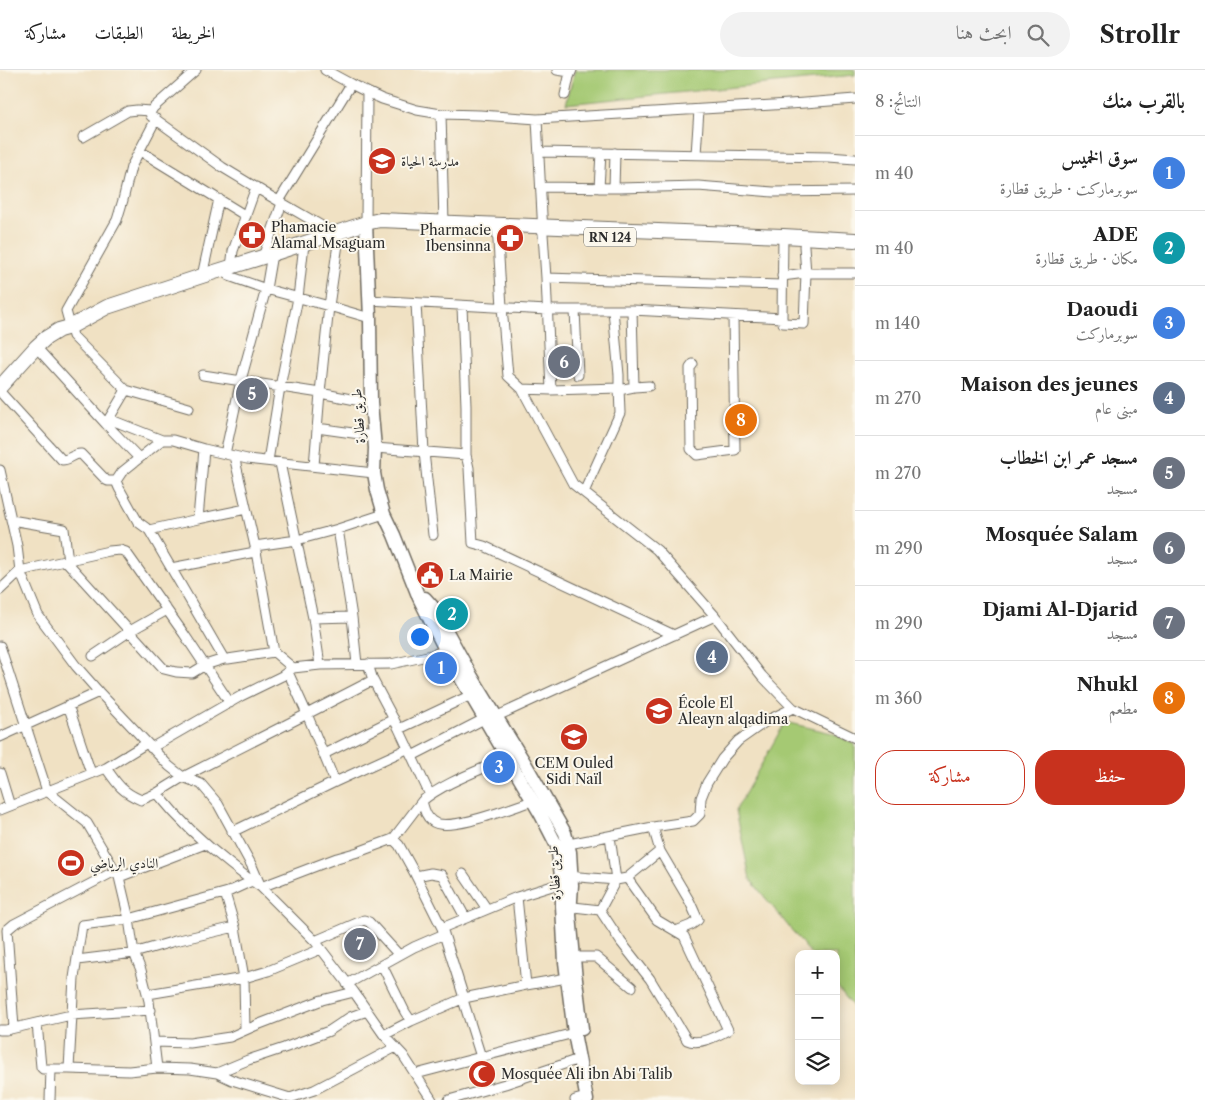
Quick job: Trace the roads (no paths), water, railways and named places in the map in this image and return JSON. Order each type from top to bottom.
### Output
[{"type":"main road","name":"RN 124","points":[[1,392],[39,350],[64,335],[70,327],[108,307],[202,276],[230,271],[267,256],[382,220],[444,223],[497,229]]},
{"type":"main road","name":"RN 124","points":[[366,224],[382,227],[497,229],[782,240],[855,240]]},
{"type":"main road","name":"طريق قطارة","points":[[366,224],[374,473],[384,514],[419,598],[470,695],[489,719],[565,833],[563,845]]},
{"type":"main road","name":"RN 124","points":[[782,240],[804,246],[855,248]]},
{"type":"main road","name":"طريق قطارة","points":[[419,598],[425,598],[434,608],[472,677],[489,719],[532,801],[570,852],[565,878],[566,906],[570,915],[567,978],[585,1099]]},
{"type":"main road","name":"طريق قطارة","points":[[569,961],[587,1065],[585,1099]]},
{"type":"street","points":[[189,408],[126,390],[73,336],[66,311],[117,220],[131,167],[140,151],[153,115],[196,70]]},
{"type":"street","points":[[325,70],[382,98],[417,110],[440,114],[538,118],[805,104],[855,99]]},
{"type":"street","points":[[557,70],[571,71],[564,95]]},
{"type":"street","points":[[335,782],[291,670],[274,652],[255,549],[246,509],[230,455],[241,380],[266,289],[267,256],[280,202],[351,84]]},
{"type":"street","points":[[366,224],[368,92]]},
{"type":"street","points":[[83,136],[128,111],[138,110],[153,115],[222,167],[334,235],[338,244],[329,306],[314,466]]},
{"type":"street","points":[[696,154],[699,110]]},
{"type":"street","points":[[440,114],[444,223]]},
{"type":"street","points":[[538,118],[551,390]]},
{"type":"street","points":[[140,151],[246,216]]},
{"type":"street","points":[[539,152],[855,159]]},
{"type":"street","points":[[599,188],[601,153]]},
{"type":"street","points":[[614,188],[615,153]]},
{"type":"street","points":[[541,187],[698,186],[773,192],[855,191]]},
{"type":"street","points":[[256,188],[234,251],[230,271],[266,289],[370,318]]},
{"type":"street","points":[[202,276],[219,199]]},
{"type":"street","points":[[497,229],[508,376],[522,389],[574,484],[657,550],[715,616],[762,676],[793,708],[855,738]]},
{"type":"street","points":[[782,240],[783,324],[804,324],[806,274],[804,246]]},
{"type":"street","points":[[268,461],[280,386],[298,298],[304,244]]},
{"type":"street","points":[[546,278],[782,280],[806,274],[855,273]]},
{"type":"street","points":[[369,300],[547,310],[632,310],[782,318]]},
{"type":"street","points":[[416,303],[424,452],[433,535]]},
{"type":"street","points":[[462,306],[466,455],[470,468],[473,542],[674,635]]},
{"type":"street","points":[[574,310],[578,376]]},
{"type":"street","points":[[584,492],[620,412],[619,375],[613,310]]},
{"type":"street","points":[[632,310],[634,387]]},
{"type":"street","points":[[693,364],[690,368],[691,448],[697,455],[735,450],[733,316]]},
{"type":"street","points":[[39,350],[108,421],[139,458]]},
{"type":"street","points":[[203,375],[320,392],[371,403]]},
{"type":"street","points":[[522,389],[619,390],[649,386]]},
{"type":"street","points":[[108,421],[126,390]]},
{"type":"street","points":[[1,392],[62,460],[67,460],[77,454],[81,454],[106,480],[116,481]]},
{"type":"street","points":[[108,421],[162,440],[174,440],[247,459],[374,473]]},
{"type":"street","points":[[317,428],[424,452],[466,455]]},
{"type":"street","points":[[116,481],[122,472],[162,440]]},
{"type":"street","points":[[198,518],[204,449]]},
{"type":"street","points":[[280,463],[313,618],[320,665]]},
{"type":"street","points":[[0,470],[17,546],[20,571],[38,615],[98,692],[169,766],[183,777],[201,784],[218,804],[252,866],[261,887]]},
{"type":"street","points":[[116,481],[138,522],[149,530],[224,659]]},
{"type":"street","points":[[149,530],[246,509]]},
{"type":"street","points":[[171,568],[297,540],[384,514]]},
{"type":"street","points":[[11,520],[64,529],[67,561],[164,669],[192,673],[205,665],[224,659],[274,652]]},
{"type":"street","points":[[338,529],[352,616],[357,664]]},
{"type":"street","points":[[0,590],[20,571],[109,551],[120,550],[126,552],[230,703]]},
{"type":"street","points":[[93,656],[130,631],[167,610]]},
{"type":"street","points":[[313,618],[352,616]]},
{"type":"street","points":[[232,832],[335,782],[489,719],[715,616]]},
{"type":"street","points":[[0,646],[4,673],[26,725],[47,791],[87,823],[117,874],[129,919],[134,953],[148,994],[157,1068]]},
{"type":"street","points":[[0,810],[106,768],[291,670],[320,665],[401,663],[446,650]]},
{"type":"street","points":[[368,664],[373,680],[399,729],[430,795]]},
{"type":"street","points":[[106,768],[129,795],[141,800],[373,680]]},
{"type":"street","points":[[0,737],[98,692]]},
{"type":"street","points":[[399,729],[470,695]]},
{"type":"street","points":[[68,706],[91,773]]},
{"type":"street","points":[[563,845],[693,821],[700,814],[701,798],[707,783],[727,753],[738,741],[768,720],[793,708]]},
{"type":"street","points":[[324,754],[394,720]]},
{"type":"street","points":[[261,887],[392,839],[422,801],[430,795],[508,757]]},
{"type":"street","points":[[0,773],[10,806]]},
{"type":"street","points":[[157,793],[205,844],[261,887],[318,945],[384,1035],[403,1055],[430,1099]]},
{"type":"street","points":[[422,801],[426,814],[432,822],[440,826],[470,822],[532,801]]},
{"type":"street","points":[[654,827],[660,851],[690,902],[698,920],[691,926],[676,931]]},
{"type":"street","points":[[600,910],[616,880],[610,836]]},
{"type":"street","points":[[392,839],[399,845],[443,931],[481,1057]]},
{"type":"street","points":[[14,1028],[8,930],[14,924],[117,874],[205,844]]},
{"type":"street","points":[[347,984],[465,917],[565,878],[616,880],[627,878],[660,851]]},
{"type":"street","points":[[416,876],[431,873],[442,875],[465,917]]},
{"type":"street","points":[[463,874],[487,909]]},
{"type":"street","points":[[600,910],[621,942],[650,979],[686,1040],[691,1042],[712,1038],[728,1030],[684,936],[657,920],[627,878]]},
{"type":"street","points":[[69,1069],[74,978],[82,926],[129,919],[225,893],[252,881]]},
{"type":"street","points":[[225,893],[235,927],[244,978],[245,1030]]},
{"type":"street","points":[[517,897],[526,985]]},
{"type":"street","points":[[566,906],[600,910]]},
{"type":"street","points":[[148,994],[244,978],[268,972],[364,920],[369,922],[399,955]]},
{"type":"street","points":[[77,960],[134,953],[235,927]]},
{"type":"street","points":[[569,961],[579,957],[596,957],[632,987]]},
{"type":"street","points":[[382,965],[411,1021]]},
{"type":"street","points":[[384,1035],[464,998],[567,978]]},
{"type":"street","points":[[155,1042],[190,1043],[230,1037],[322,1000],[354,992]]},
{"type":"street","points":[[0,1030],[71,1015],[151,1010]]},
{"type":"street","points":[[217,1073],[329,1031],[350,1018],[367,1011]]},
{"type":"street","points":[[37,1023],[41,1067],[43,1069],[190,1069],[217,1073],[232,1080],[290,1099],[314,1090],[396,1047]]},
{"type":"street","points":[[416,1074],[574,1033]]},
{"type":"street","points":[[450,1100],[579,1059]]},
{"type":"street","points":[[50,1100],[51,1069]]},
{"type":"street","points":[[477,1092],[483,1100]]},
{"type":"place","name":"مدرسة الحياة","points":[[382,161]]},
{"type":"place","name":"Phamacie Alamal Msaguam","points":[[252,235]]},
{"type":"place","name":"Pharmacie Ibensinna","points":[[510,238]]},
{"type":"place","name":"Mosquée Salam","points":[[564,362]]},
{"type":"place","name":"مسجد عمر ابن الخطاب","points":[[252,394]]},
{"type":"place","name":"Nhukl","points":[[741,420]]},
{"type":"place","name":"La Mairie","points":[[430,575]]},
{"type":"place","name":"ADE","points":[[452,614]]},
{"type":"place","name":"Maison des jeunes","points":[[712,657]]},
{"type":"place","name":"سوق الخميس","points":[[441,668]]},
{"type":"place","name":"École El Aleayn alqadima","points":[[659,711]]},
{"type":"place","name":"CEM Ouled Sidi Naïl","points":[[574,737]]},
{"type":"place","name":"Daoudi","points":[[499,767]]},
{"type":"place","name":"النادي الرياضي","points":[[71,863]]},
{"type":"place","name":"Djami Al-Djarid","points":[[360,944]]},
{"type":"place","name":"Mosquée Ali ibn Abi Talib","points":[[482,1074]]}]
